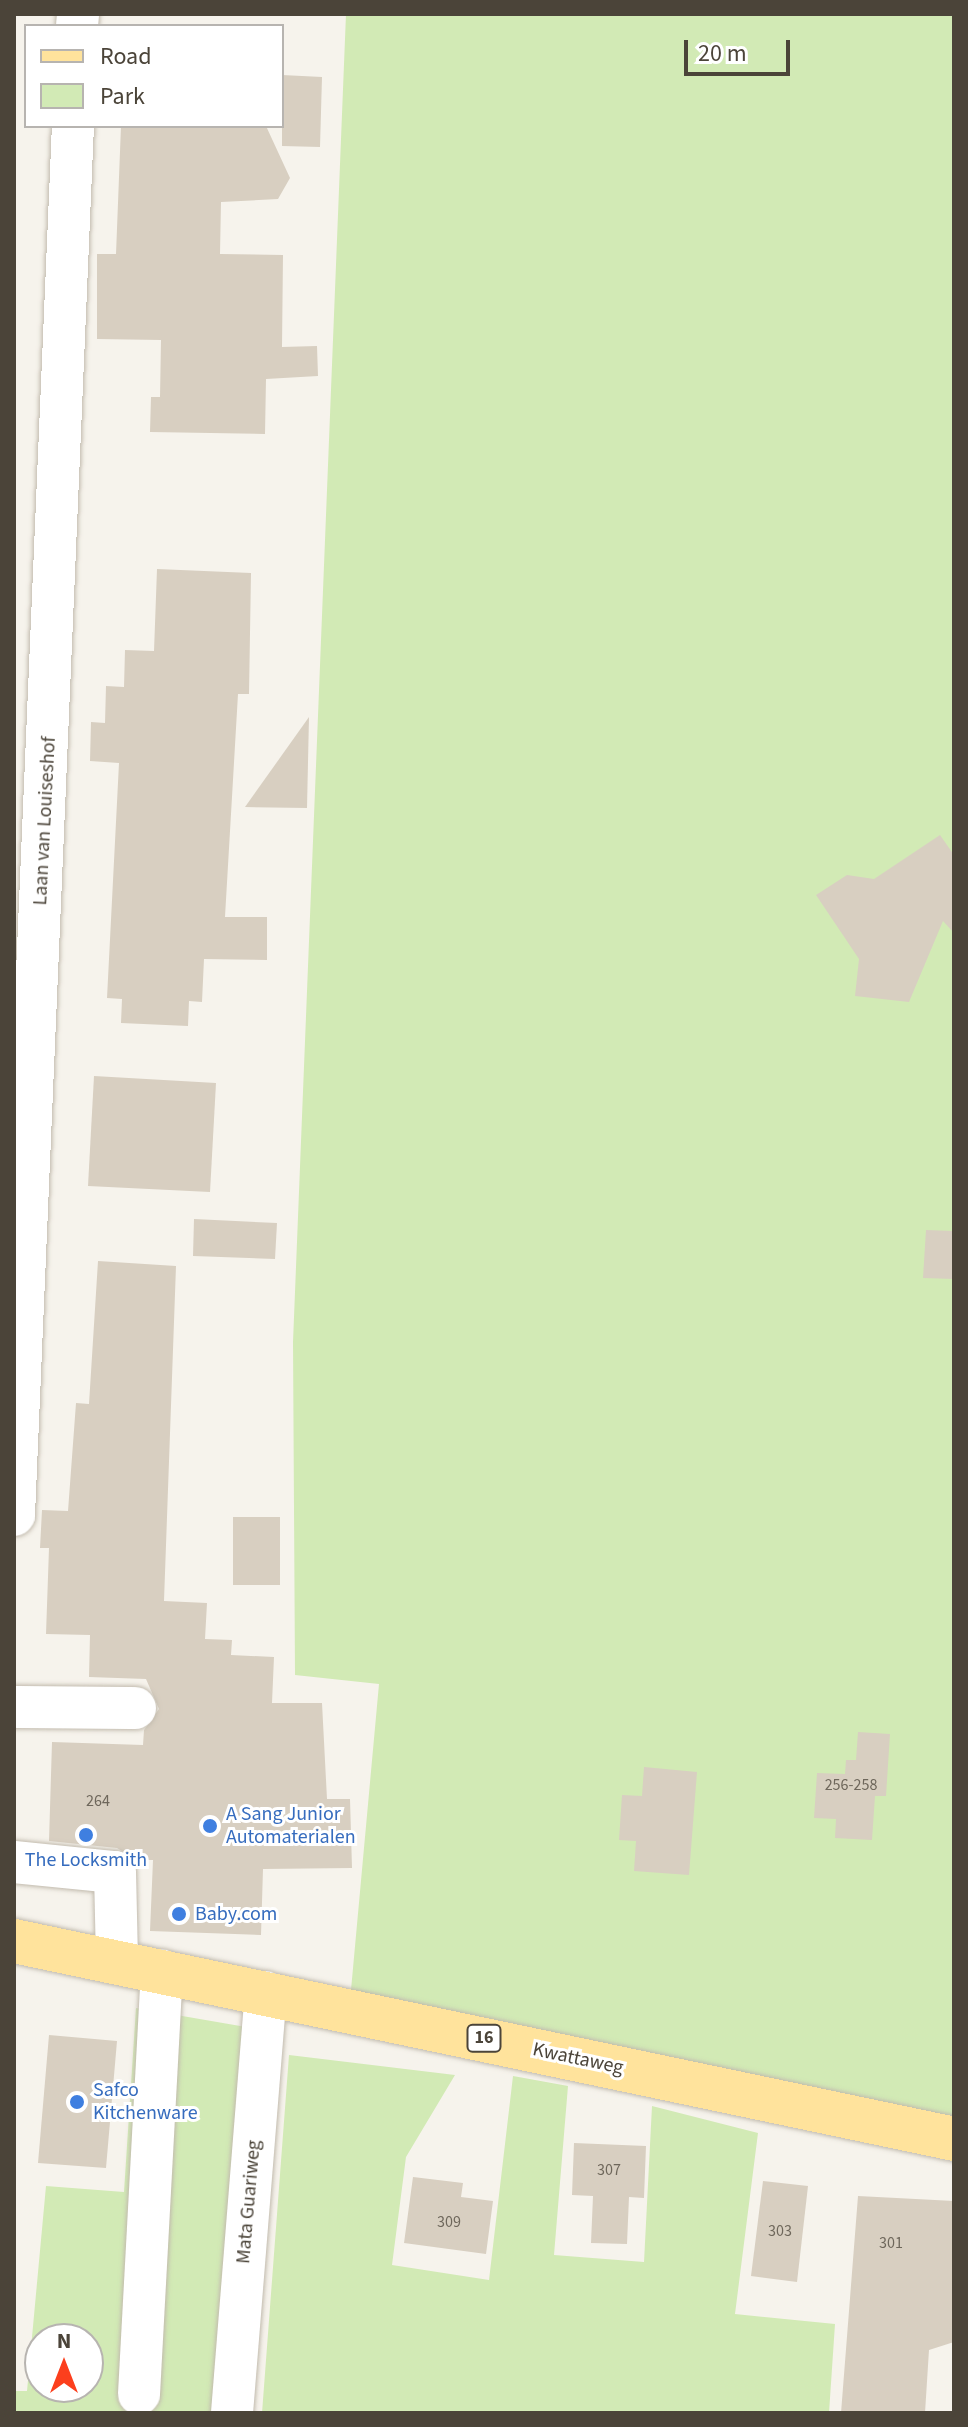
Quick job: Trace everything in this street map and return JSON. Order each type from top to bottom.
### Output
[{"type":"main road","name":"Kwattaweg","points":[[14,1941],[954,2139]]},
{"type":"street","name":"Laan van Louiseshof","points":[[14,1515],[73,128]]},
{"type":"street","points":[[14,1707],[135,1708]]},
{"type":"street","points":[[14,1862],[115,1872],[117,1961]]},
{"type":"street","points":[[139,2394],[162,1971]]},
{"type":"street","name":"Mata Guariweg","points":[[232,2413],[266,1992]]},
{"type":"green space","points":[[346,14],[954,14],[954,2116],[943,2120],[351,1990],[379,1684],[295,1675],[293,1342]]},
{"type":"green space","points":[[136,2008],[246,2027],[217,2413],[14,2413],[14,2391],[24,2391],[24,2403],[104,2403],[104,2323],[33,2323],[46,2186],[124,2192]]},
{"type":"green space","points":[[289,2055],[455,2075],[406,2157],[392,2265],[489,2280],[513,2076],[568,2086],[554,2255],[644,2262],[652,2106],[758,2133],[735,2314],[835,2324],[829,2413],[262,2413]]},
{"type":"building","points":[[284,75],[322,77],[320,147],[282,146]]},
{"type":"building","points":[[121,128],[267,128],[290,178],[278,199],[221,202],[220,254],[283,255],[282,347],[317,346],[318,376],[266,379],[265,434],[150,432],[151,397],[160,397],[161,340],[97,339],[97,254],[116,254]]},
{"type":"building","points":[[157,569],[251,573],[249,694],[238,694],[225,917],[267,917],[267,960],[204,959],[202,1002],[189,1001],[188,1026],[121,1023],[122,999],[107,998],[119,763],[90,761],[91,722],[105,723],[106,686],[124,687],[125,650],[154,651]]},
{"type":"building","points":[[309,717],[307,808],[245,807]]},
{"type":"building","points":[[940,835],[954,855],[954,933],[943,921],[909,1002],[855,996],[859,959],[816,895],[847,875],[874,879]]},
{"type":"building","points":[[94,1076],[216,1083],[210,1192],[88,1186]]},
{"type":"building","points":[[194,1219],[277,1223],[275,1259],[193,1256]]},
{"type":"building","points":[[926,1230],[954,1231],[954,1279],[923,1278]]},
{"type":"building","points":[[98,1261],[176,1266],[164,1601],[207,1603],[205,1639],[232,1640],[231,1655],[274,1657],[272,1703],[322,1703],[327,1799],[350,1799],[352,1868],[263,1869],[261,1935],[150,1931],[153,1860],[136,1860],[117,1848],[49,1841],[52,1742],[143,1745],[144,1730],[159,1709],[146,1679],[89,1677],[90,1635],[46,1634],[49,1548],[40,1548],[42,1510],[68,1511],[76,1403],[89,1404]]},
{"type":"building","points":[[233,1517],[280,1517],[280,1585],[233,1585]]},
{"type":"building","points":[[858,1732],[890,1734],[886,1796],[875,1796],[872,1840],[835,1838],[836,1819],[814,1818],[817,1773],[845,1774],[846,1760],[856,1760]]},
{"type":"building","points":[[644,1767],[697,1772],[689,1875],[634,1871],[636,1841],[619,1840],[622,1795],[642,1796]]},
{"type":"building","name":"Safco Kitchenware","points":[[49,2035],[117,2041],[106,2168],[38,2163]]},
{"type":"building","points":[[574,2143],[646,2146],[644,2198],[629,2197],[627,2244],[591,2243],[593,2196],[572,2195]]},
{"type":"building","points":[[413,2177],[463,2183],[461,2197],[493,2201],[486,2254],[404,2243]]},
{"type":"building","points":[[763,2181],[808,2186],[797,2282],[751,2276]]},
{"type":"building","points":[[858,2196],[954,2201],[954,2342],[929,2350],[925,2413],[841,2413]]},
{"type":"place","name":"A Sang Junior Automaterialen","points":[[210,1826]]},
{"type":"place","name":"The Locksmith","points":[[86,1835]]},
{"type":"place","name":"Baby.com","points":[[179,1914]]},
{"type":"place","name":"Safco Kitchenware","points":[[77,2102]]}]
